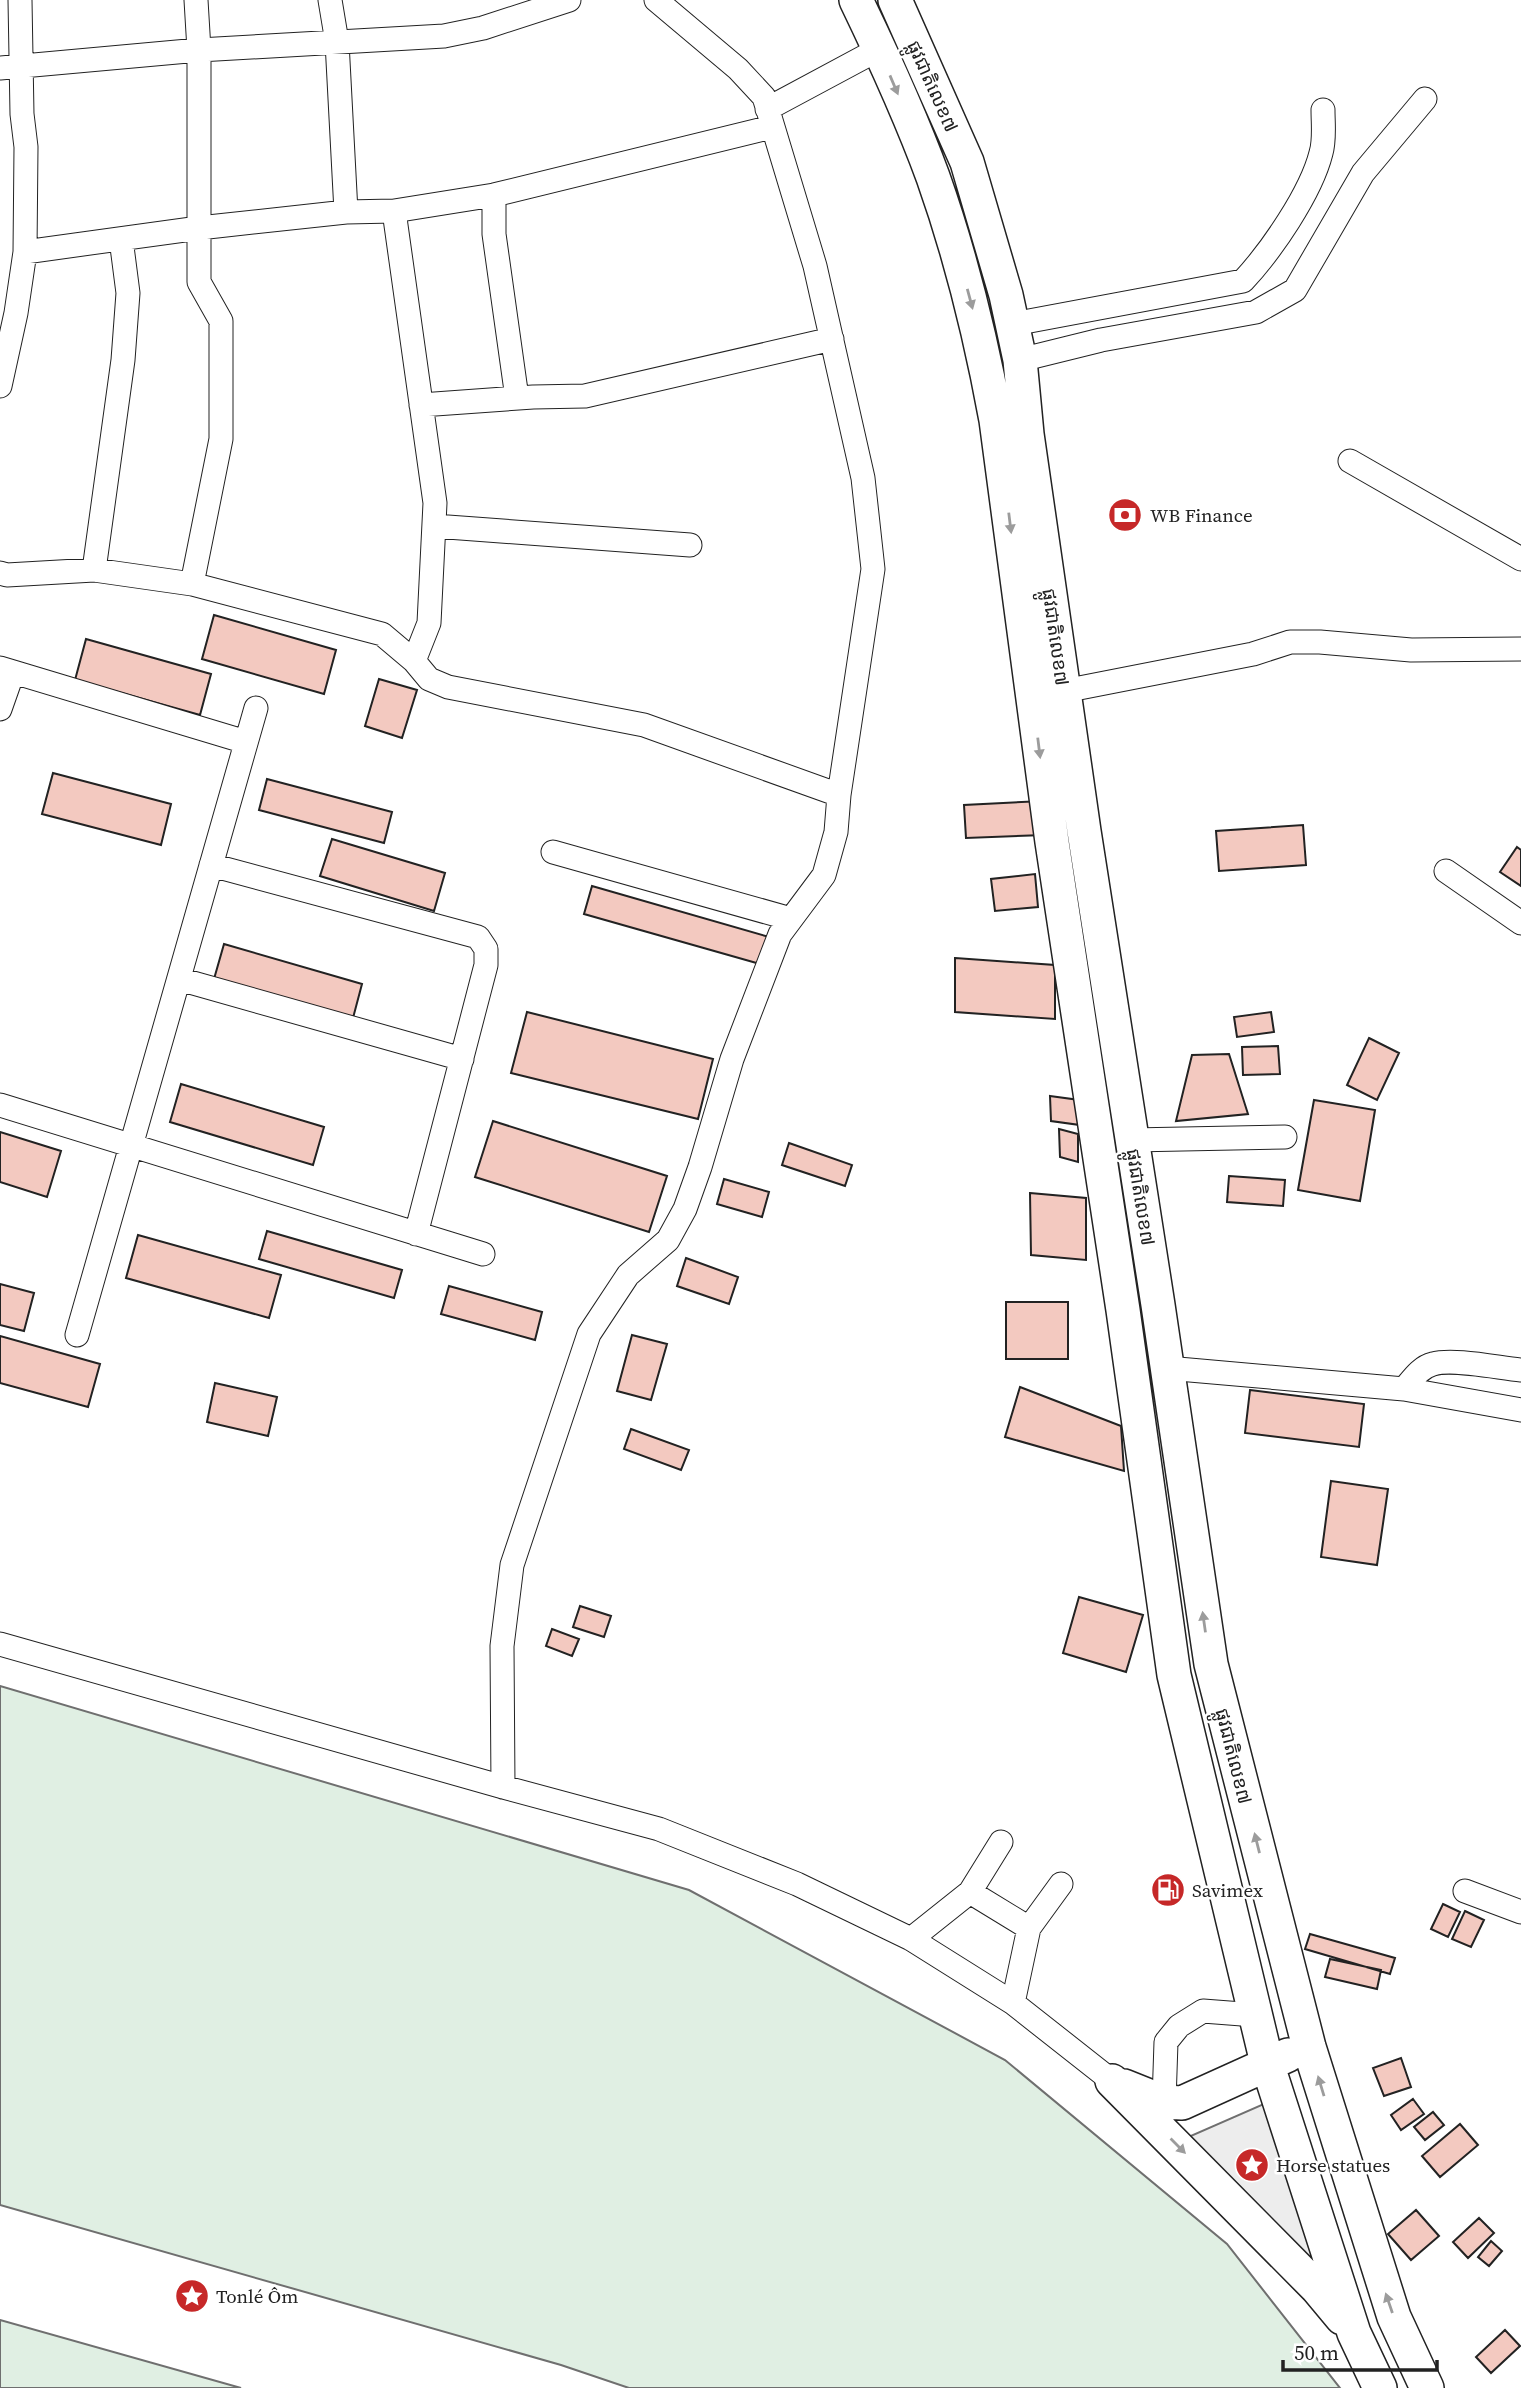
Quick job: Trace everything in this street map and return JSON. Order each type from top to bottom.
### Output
[{"type":"highway","name":"ផ្លូវជាតិលេខ៧","points":[[856,0],[933,177],[970,297],[986,366],[996,420],[1052,842],[1123,1310],[1174,1675],[1268,2063],[1354,2333],[1380,2388]]},
{"type":"highway","name":"ផ្លូវជាតិលេខ៧","points":[[895,0],[967,162],[1006,295],[1020,360],[1027,434],[1084,831],[1211,1664],[1309,2047],[1394,2317],[1427,2388]]},
{"type":"highway","points":[[1052,842],[1084,831]]},
{"type":"highway","points":[[1123,1310],[1158,1305]]},
{"type":"highway","points":[[1174,1675],[1211,1664]]},
{"type":"highway","points":[[1112,2081],[1164,2102],[1182,2102],[1309,2047]]},
{"type":"highway","points":[[1112,2081],[1317,2288],[1354,2333]]},
{"type":"street","points":[[0,386],[8,309],[26,252],[26,147],[22,114],[11,67],[20,0]]},
{"type":"street","points":[[191,584],[221,439],[220,321],[199,282],[199,50],[196,0]]},
{"type":"street","points":[[330,0],[337,42],[346,212]]},
{"type":"street","points":[[11,67],[199,50],[444,36],[483,28],[569,0]]},
{"type":"street","points":[[503,1787],[502,1646],[512,1565],[589,1334],[628,1275],[668,1240],[685,1209],[732,1059],[780,934],[824,875],[836,832],[839,795],[873,569],[863,478],[815,265],[764,97],[738,69],[656,0]]},
{"type":"street","points":[[26,252],[199,228],[346,212],[394,211],[494,195],[770,118],[879,49]]},
{"type":"street","points":[[1020,360],[1101,340],[1256,312],[1295,290],[1363,173],[1425,99]]},
{"type":"street","points":[[1013,324],[1243,281],[1263,259],[1311,182],[1322,151],[1323,110]]},
{"type":"street","points":[[494,195],[494,234],[517,398]]},
{"type":"street","points":[[394,211],[435,503],[429,623],[414,661]]},
{"type":"street","points":[[94,569],[123,360],[128,293],[121,239]]},
{"type":"street","points":[[422,405],[585,396],[832,339]]},
{"type":"street","points":[[1350,461],[1521,559]]},
{"type":"street","points":[[434,526],[690,545]]},
{"type":"street","points":[[0,573],[7,575],[94,569],[191,584],[382,634],[414,661],[429,679],[447,687],[644,725],[839,795]]},
{"type":"street","points":[[1064,691],[1253,654],[1290,642],[1411,650],[1521,649]]},
{"type":"street","points":[[0,709],[6,670],[246,742]]},
{"type":"street","points":[[77,1335],[256,708]]},
{"type":"street","points":[[553,852],[791,919]]},
{"type":"street","points":[[211,865],[478,937],[486,949],[486,965],[416,1234]]},
{"type":"street","points":[[1446,871],[1521,923]]},
{"type":"street","points":[[179,979],[462,1059]]},
{"type":"street","points":[[0,1105],[482,1254]]},
{"type":"street","points":[[1132,1140],[1285,1137]]},
{"type":"street","points":[[1405,1389],[1417,1373],[1432,1364],[1461,1363],[1521,1370]]},
{"type":"street","points":[[1167,1368],[1405,1389],[1521,1410]]},
{"type":"street","points":[[0,1644],[659,1829],[797,1884],[911,1939],[1013,2003],[1112,2081]]},
{"type":"street","points":[[911,1939],[970,1892],[1001,1842]]},
{"type":"street","points":[[1013,2003],[1029,1928],[1062,1884]]},
{"type":"street","points":[[1465,1891],[1521,1912]]},
{"type":"street","points":[[970,1892],[1029,1928]]},
{"type":"street","points":[[1164,2102],[1166,2042],[1179,2026],[1203,2011],[1255,2015]]},
{"type":"green space","points":[[0,1686],[689,1890],[1005,2060],[1227,2244],[1340,2388],[629,2388],[561,2365],[0,2205]]},
{"type":"green space","points":[[0,2320],[241,2388],[0,2388]]},
{"type":"shaded area","points":[[1266,2103],[1319,2266],[1313,2268],[1186,2138]]},
{"type":"building","points":[[214,615],[336,650],[324,694],[202,659]]},
{"type":"building","points":[[86,639],[211,674],[200,715],[75,680]]},
{"type":"building","points":[[379,679],[417,690],[402,738],[365,726]]},
{"type":"building","points":[[53,773],[171,804],[161,845],[42,814]]},
{"type":"building","points":[[267,779],[392,812],[384,843],[259,810]]},
{"type":"building","points":[[1043,801],[1044,835],[966,838],[964,805]]},
{"type":"building","points":[[1303,825],[1306,865],[1219,871],[1216,831]]},
{"type":"building","points":[[332,839],[445,873],[434,911],[320,876]]},
{"type":"building","points":[[1517,847],[1521,850],[1521,886],[1500,872]]},
{"type":"building","points":[[1035,874],[1038,907],[995,911],[991,879]]},
{"type":"building","points":[[592,886],[769,937],[760,964],[584,914]]},
{"type":"building","points":[[224,944],[362,984],[353,1018],[214,979]]},
{"type":"building","points":[[955,958],[1055,965],[1055,1019],[955,1012]]},
{"type":"building","points":[[527,1012],[713,1059],[698,1119],[511,1073]]},
{"type":"building","points":[[1271,1012],[1274,1032],[1237,1037],[1234,1017]]},
{"type":"building","points":[[1369,1038],[1399,1053],[1377,1100],[1347,1085]]},
{"type":"building","points":[[1278,1046],[1280,1074],[1243,1075],[1242,1047]]},
{"type":"building","points":[[1229,1054],[1248,1114],[1176,1121],[1192,1055]]},
{"type":"building","points":[[181,1084],[324,1127],[313,1165],[170,1122]]},
{"type":"building","points":[[1050,1096],[1079,1100],[1080,1125],[1051,1121]]},
{"type":"building","points":[[1314,1100],[1375,1110],[1360,1201],[1298,1190]]},
{"type":"building","points":[[493,1121],[667,1176],[649,1232],[475,1177]]},
{"type":"building","points":[[1059,1129],[1078,1134],[1078,1162],[1060,1157]]},
{"type":"building","points":[[0,1132],[61,1151],[47,1197],[0,1182]]},
{"type":"building","points":[[789,1143],[852,1165],[845,1186],[782,1165]]},
{"type":"building","points":[[1229,1176],[1285,1180],[1283,1206],[1227,1202]]},
{"type":"building","points":[[724,1179],[769,1192],[762,1217],[717,1204]]},
{"type":"building","points":[[1030,1193],[1086,1198],[1086,1260],[1031,1255]]},
{"type":"building","points":[[267,1231],[402,1270],[394,1298],[259,1259]]},
{"type":"building","points":[[138,1235],[281,1275],[269,1318],[126,1278]]},
{"type":"building","points":[[686,1258],[738,1277],[729,1304],[677,1286]]},
{"type":"building","points":[[0,1284],[34,1293],[24,1331],[0,1325]]},
{"type":"building","points":[[449,1286],[542,1312],[535,1340],[441,1314]]},
{"type":"building","points":[[1006,1302],[1068,1302],[1068,1359],[1006,1359]]},
{"type":"building","points":[[632,1335],[667,1344],[651,1400],[617,1391]]},
{"type":"building","points":[[0,1336],[100,1364],[88,1407],[0,1383]]},
{"type":"building","points":[[215,1383],[277,1397],[268,1436],[207,1422]]},
{"type":"building","points":[[1020,1387],[1121,1426],[1124,1471],[1005,1437]]},
{"type":"building","points":[[1250,1390],[1364,1404],[1359,1447],[1245,1433]]},
{"type":"building","points":[[631,1429],[689,1450],[681,1470],[624,1449]]},
{"type":"building","points":[[1331,1481],[1388,1489],[1377,1565],[1321,1557]]},
{"type":"building","points":[[1079,1597],[1143,1615],[1126,1672],[1063,1653]]},
{"type":"building","points":[[580,1606],[611,1616],[604,1637],[573,1627]]},
{"type":"building","points":[[552,1629],[579,1639],[572,1656],[546,1646]]},
{"type":"building","points":[[1443,1904],[1460,1912],[1448,1937],[1431,1929]]},
{"type":"building","points":[[1465,1911],[1484,1920],[1471,1947],[1452,1939]]},
{"type":"building","points":[[1310,1934],[1395,1958],[1390,1974],[1305,1949]]},
{"type":"building","points":[[1330,1959],[1381,1970],[1377,1989],[1325,1977]]},
{"type":"building","points":[[1401,2058],[1411,2087],[1384,2096],[1373,2068]]},
{"type":"building","points":[[1413,2099],[1424,2114],[1401,2130],[1391,2115]]},
{"type":"building","points":[[1433,2112],[1444,2125],[1425,2140],[1414,2127]]},
{"type":"building","points":[[1460,2124],[1478,2145],[1440,2177],[1422,2156]]},
{"type":"building","points":[[1416,2210],[1439,2236],[1411,2260],[1388,2234]]},
{"type":"building","points":[[1479,2218],[1494,2233],[1468,2258],[1453,2242]]},
{"type":"building","points":[[1491,2241],[1502,2251],[1489,2266],[1478,2257]]},
{"type":"building","points":[[1505,2330],[1520,2346],[1491,2373],[1476,2357]]},
{"type":"place","name":"WB Finance","points":[[1125,515]]},
{"type":"place","name":"Savimex","points":[[1168,1890]]},
{"type":"place","name":"Horse statues","points":[[1252,2165]]},
{"type":"place","name":"Tonlé Ôm","points":[[192,2296]]}]
